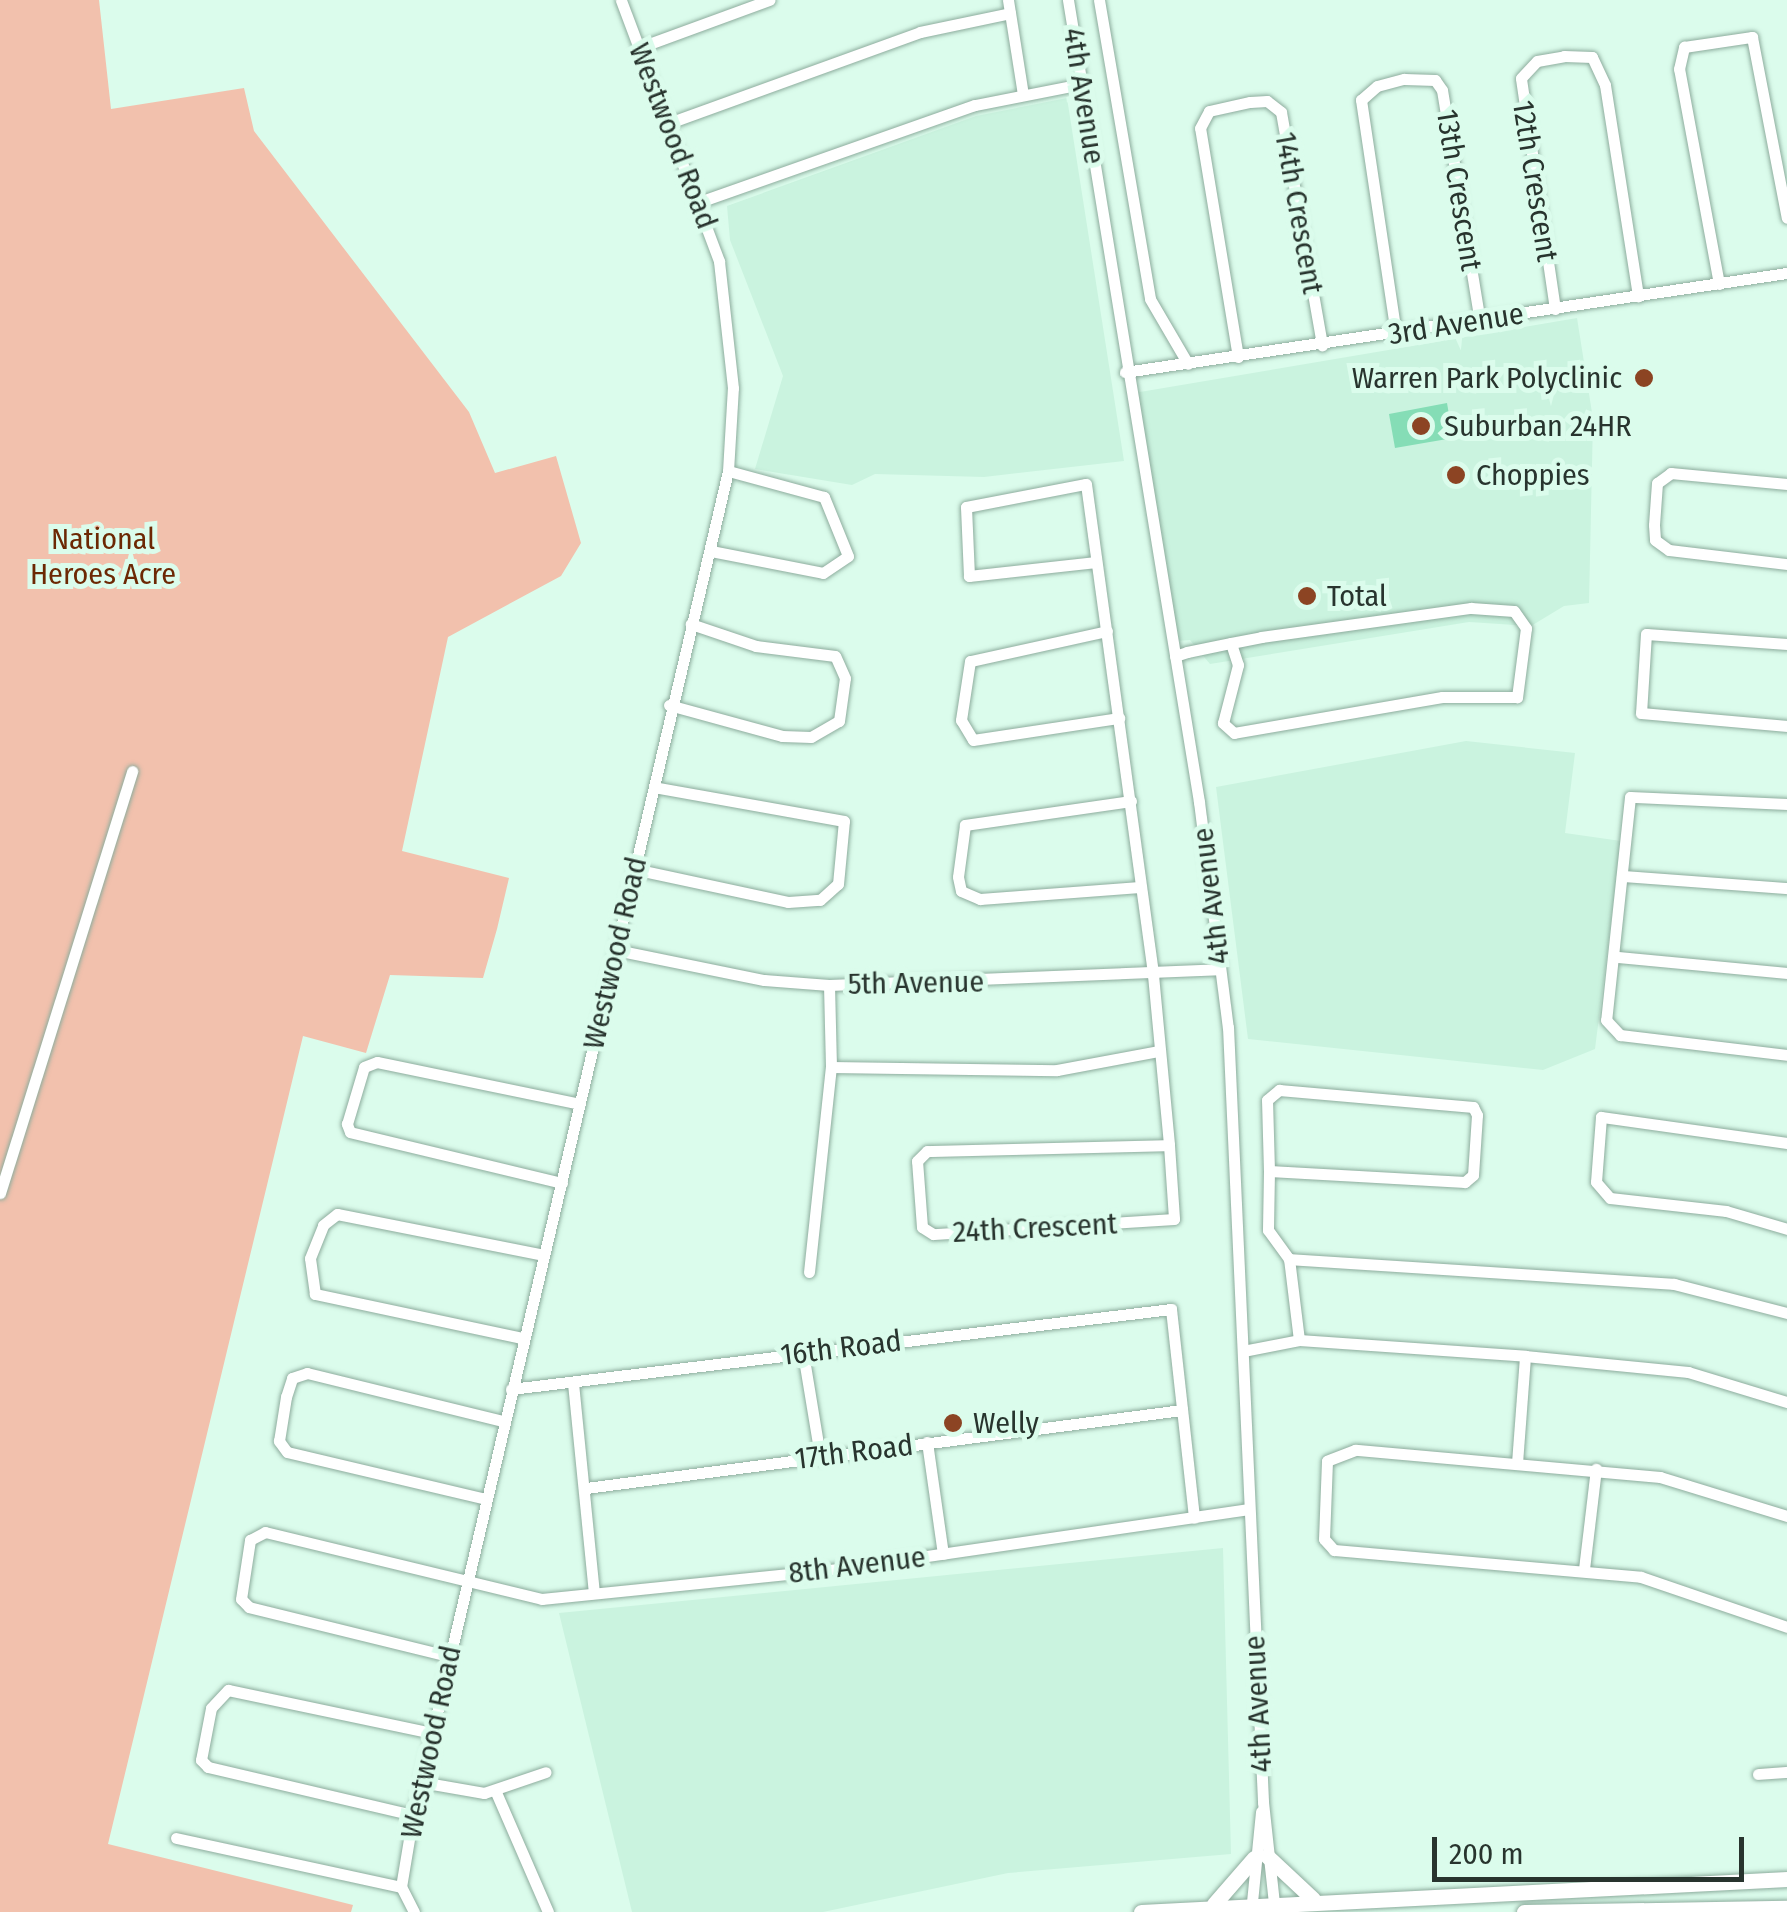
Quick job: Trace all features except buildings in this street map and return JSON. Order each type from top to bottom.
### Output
[{"type":"highway","points":[[1214,1904],[1260,1857],[1313,1899]]},
{"type":"highway","points":[[1141,1912],[1214,1904],[1275,1906],[1313,1899],[1787,1879]]},
{"type":"highway","points":[[1524,1912],[1787,1908]]},
{"type":"street","name":"Westwood Road","points":[[402,1888],[413,1815],[448,1656],[654,787],[669,706],[728,471],[729,328],[702,202],[621,0]]},
{"type":"street","points":[[638,48],[769,0]]},
{"type":"street","name":"4th Avenue","points":[[1068,0],[1125,372],[1175,656],[1234,1103],[1263,1802],[1260,1857]]},
{"type":"street","points":[[1099,0],[1150,299],[1188,364]]},
{"type":"street","points":[[669,123],[920,32],[1009,6],[1023,95]]},
{"type":"street","points":[[1719,284],[1678,69],[1684,47],[1752,38],[1787,218]]},
{"type":"street","name":"12th Crescent","points":[[1554,309],[1520,78],[1537,61],[1564,56],[1592,57],[1605,85],[1638,296]]},
{"type":"street","name":"13th Crescent","points":[[1396,334],[1361,100],[1377,86],[1404,79],[1435,80],[1442,90],[1480,321]]},
{"type":"street","points":[[702,202],[974,104],[1082,84]]},
{"type":"street","name":"14th Crescent","points":[[1238,357],[1200,128],[1209,111],[1250,102],[1267,100],[1281,112],[1322,345]]},
{"type":"street","name":"3rd Avenue","points":[[1125,372],[1787,273]]},
{"type":"street","points":[[710,551],[823,573],[848,556],[824,497],[728,471]]},
{"type":"street","points":[[1787,484],[1671,473],[1657,483],[1654,525],[1655,540],[1669,550],[1787,564]]},
{"type":"street","points":[[1096,562],[969,576],[968,502],[1086,484],[1153,974],[1169,1145]]},
{"type":"street","points":[[1175,656],[1231,643],[1470,608],[1514,611],[1526,634],[1517,697],[1442,698],[1234,733],[1223,723],[1238,665],[1231,643]]},
{"type":"street","points":[[669,706],[782,736],[811,737],[839,720],[845,678],[835,656],[756,646],[691,624]]},
{"type":"street","points":[[1107,631],[970,661],[961,720],[974,740],[1119,718]]},
{"type":"street","points":[[1787,644],[1646,634],[1642,713],[1787,726]]},
{"type":"street","points":[[0,1193],[132,770]]},
{"type":"street","points":[[634,869],[788,902],[820,900],[838,884],[844,821],[654,787]]},
{"type":"street","points":[[1787,804],[1630,797],[1618,957],[1606,1008],[1614,1032],[1787,1055]]},
{"type":"street","points":[[1131,802],[965,825],[958,878],[961,890],[980,899],[1140,887]]},
{"type":"street","points":[[1622,876],[1787,888]]},
{"type":"street","name":"5th Avenue","points":[[616,950],[764,980],[829,984],[1219,969]]},
{"type":"street","points":[[1618,957],[1787,973]]},
{"type":"street","points":[[809,1272],[830,1067],[829,984]]},
{"type":"street","points":[[830,1067],[1057,1070],[1159,1051]]},
{"type":"street","points":[[562,1182],[350,1132],[347,1124],[364,1067],[378,1062],[580,1104]]},
{"type":"street","points":[[1270,1170],[1464,1182],[1472,1174],[1477,1115],[1473,1107],[1279,1090],[1267,1100],[1268,1230],[1289,1259],[1299,1340]]},
{"type":"street","points":[[1787,1144],[1601,1116],[1596,1182],[1610,1198],[1726,1210],[1787,1229]]},
{"type":"street","name":"24th Crescent","points":[[1169,1145],[1174,1219],[933,1234],[922,1226],[916,1161],[931,1150],[1169,1145]]},
{"type":"street","points":[[522,1338],[315,1294],[310,1258],[323,1225],[338,1214],[544,1255]]},
{"type":"street","points":[[1289,1259],[1686,1285],[1787,1312]]},
{"type":"street","name":"16th Road","points":[[511,1388],[1171,1308],[1182,1410]]},
{"type":"street","points":[[1242,1350],[1299,1340],[1525,1356],[1688,1372],[1787,1402]]},
{"type":"street","points":[[804,1353],[820,1456]]},
{"type":"street","points":[[1517,1463],[1525,1356]]},
{"type":"street","points":[[486,1499],[287,1452],[278,1441],[286,1398],[292,1378],[307,1373],[503,1421]]},
{"type":"street","points":[[572,1383],[594,1593]]},
{"type":"street","points":[[1182,1410],[1194,1518]]},
{"type":"street","name":"17th Road","points":[[586,1488],[1182,1410]]},
{"type":"street","points":[[927,1442],[943,1554]]},
{"type":"street","points":[[1787,1516],[1694,1486],[1596,1469],[1355,1450],[1332,1456],[1324,1542],[1334,1550],[1584,1569],[1668,1582],[1787,1627]]},
{"type":"street","points":[[1584,1569],[1596,1469]]},
{"type":"street","name":"8th Avenue","points":[[448,1656],[249,1607],[241,1599],[250,1540],[265,1532],[468,1576],[534,1599],[943,1554],[1248,1509]]},
{"type":"street","points":[[413,1815],[208,1767],[202,1760],[212,1708],[228,1690],[432,1733]]},
{"type":"street","points":[[421,1782],[495,1790],[546,1772]]},
{"type":"street","points":[[1758,1774],[1787,1772]]},
{"type":"street","points":[[495,1790],[548,1912]]},
{"type":"street","points":[[176,1838],[402,1888],[414,1912]]},
{"type":"street","points":[[1260,1857],[1275,1906]]},
{"type":"street","points":[[1251,1907],[1260,1857]]},
{"type":"shaded area","points":[[1067,98],[1124,461],[984,477],[875,474],[852,485],[755,469],[783,376],[730,240],[727,206],[976,116]]},
{"type":"shaded area","points":[[1577,318],[1593,419],[1589,603],[1564,606],[1531,626],[1469,622],[1210,664],[1190,640],[1177,641],[1134,393]]},
{"type":"shaded area","points":[[1466,741],[1575,753],[1565,833],[1621,841],[1595,1049],[1543,1070],[1248,1039],[1216,787]]},
{"type":"shaded area","points":[[1223,1548],[1231,1854],[1008,1873],[823,1912],[632,1912],[559,1613]]},
{"type":"green space","name":"National Heroes Acre","points":[[0,0],[99,0],[111,109],[244,88],[254,131],[469,412],[495,473],[556,456],[581,543],[561,576],[448,637],[402,851],[509,878],[497,929],[483,978],[390,975],[366,1053],[303,1036],[108,1844],[353,1905],[351,1912],[0,1912]]},
{"type":"place","name":"Warren Park Polyclinic","points":[[1644,378]]},
{"type":"place","name":"Suburban 24HR","points":[[1421,426]]},
{"type":"place","name":"Choppies","points":[[1456,475]]},
{"type":"place","name":"Total","points":[[1307,596]]},
{"type":"place","name":"Welly","points":[[953,1423]]}]
